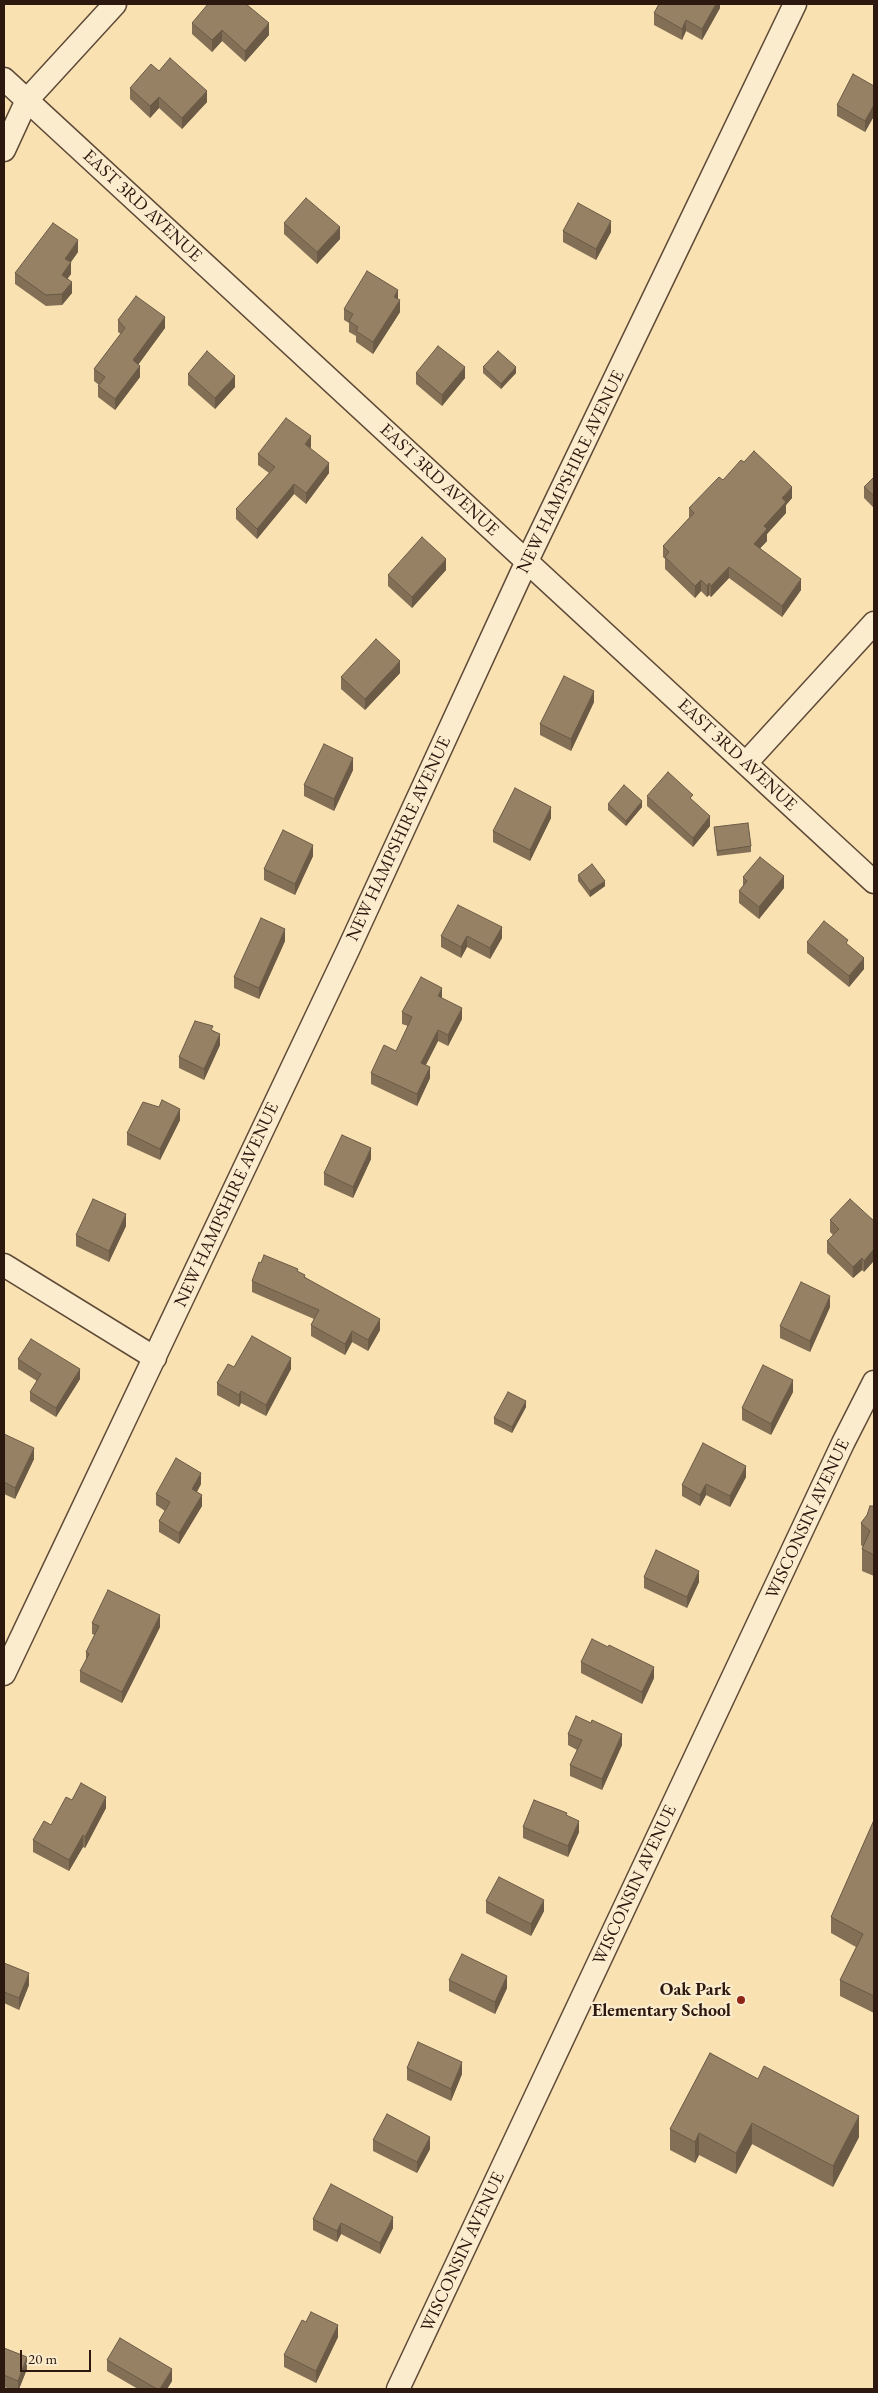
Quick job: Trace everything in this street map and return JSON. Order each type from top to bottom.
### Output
[{"type":"street","points":[[4,150],[28,100],[116,4]]},
{"type":"street","name":"NEW HAMPSHIRE AVENUE","points":[[4,1674],[348,950],[527,561],[794,4]]},
{"type":"street","name":"EAST 3RD AVENUE","points":[[4,79],[874,882]]},
{"type":"street","points":[[746,763],[874,624]]},
{"type":"street","points":[[4,1265],[155,1358]]},
{"type":"street","name":"WISCONSIN AVENUE","points":[[398,2389],[874,1382]]},
{"type":"building","points":[[208,4],[246,4],[269,23],[245,51],[222,30],[212,40],[192,23]]},
{"type":"building","points":[[659,4],[716,4],[702,29],[686,20],[682,29],[654,13]]},
{"type":"building","points":[[170,58],[207,91],[182,118],[159,97],[150,106],[130,88],[151,64],[159,71]]},
{"type":"building","points":[[853,74],[874,86],[874,105],[865,121],[837,105]]},
{"type":"building","points":[[306,198],[340,227],[317,252],[284,223]]},
{"type":"building","points":[[578,203],[611,221],[596,249],[563,231]]},
{"type":"building","points":[[53,223],[78,240],[65,259],[71,262],[62,275],[72,282],[62,294],[46,295],[15,273]]},
{"type":"building","points":[[367,271],[398,290],[394,297],[400,300],[373,342],[356,331],[358,327],[349,321],[353,314],[344,309]]},
{"type":"building","points":[[136,296],[165,317],[133,360],[140,366],[115,399],[98,386],[105,377],[94,369],[125,328],[118,320]]},
{"type":"building","points":[[438,346],[465,367],[442,395],[416,373]]},
{"type":"building","points":[[207,351],[235,376],[215,398],[188,374]]},
{"type":"building","points":[[498,351],[516,367],[501,384],[483,367]]},
{"type":"building","points":[[286,418],[311,436],[305,444],[329,463],[306,493],[294,484],[257,529],[236,509],[275,467],[258,454]]},
{"type":"building","points":[[754,451],[792,487],[782,498],[786,502],[764,526],[767,529],[754,544],[801,579],[782,606],[729,567],[711,586],[709,583],[707,586],[701,580],[695,586],[665,557],[669,552],[663,546],[694,513],[689,508],[719,477],[723,480],[741,460],[744,462]]},
{"type":"building","points":[[874,477],[874,496],[864,487]]},
{"type":"building","points":[[422,537],[446,559],[412,597],[388,575]]},
{"type":"building","points":[[376,639],[400,661],[365,699],[341,677]]},
{"type":"building","points":[[564,676],[594,691],[571,739],[540,724]]},
{"type":"building","points":[[324,744],[353,758],[334,799],[304,785]]},
{"type":"building","points":[[668,772],[693,795],[690,798],[710,816],[693,838],[647,796]]},
{"type":"building","points":[[624,785],[642,801],[626,821],[608,804]]},
{"type":"building","points":[[515,788],[551,807],[530,850],[493,831]]},
{"type":"building","points":[[748,823],[751,846],[717,851],[714,827]]},
{"type":"building","points":[[283,830],[313,845],[295,884],[264,869]]},
{"type":"building","points":[[760,857],[784,876],[759,907],[739,891],[747,881],[743,877]]},
{"type":"building","points":[[592,864],[605,881],[590,891],[578,875]]},
{"type":"building","points":[[458,905],[502,927],[490,948],[467,936],[461,947],[441,936]]},
{"type":"building","points":[[261,918],[285,929],[259,988],[234,977]]},
{"type":"building","points":[[824,921],[848,940],[846,943],[864,958],[849,976],[807,942]]},
{"type":"building","points":[[421,977],[442,988],[438,996],[462,1008],[448,1035],[438,1030],[421,1063],[430,1067],[417,1094],[371,1073],[384,1045],[396,1051],[412,1017],[402,1012]]},
{"type":"building","points":[[195,1021],[213,1026],[211,1030],[220,1034],[204,1069],[179,1057]]},
{"type":"building","points":[[162,1100],[180,1109],[160,1149],[127,1133],[143,1102],[159,1107]]},
{"type":"building","points":[[342,1135],[371,1148],[353,1187],[324,1173]]},
{"type":"building","points":[[93,1199],[126,1214],[109,1251],[76,1235]]},
{"type":"building","points":[[850,1199],[874,1221],[874,1249],[864,1261],[862,1258],[853,1267],[827,1241],[839,1229],[830,1220]]},
{"type":"building","points":[[264,1255],[298,1269],[297,1271],[305,1275],[304,1277],[380,1319],[368,1340],[352,1331],[345,1344],[311,1325],[319,1310],[252,1281],[259,1262],[261,1263]]},
{"type":"building","points":[[801,1282],[830,1296],[810,1341],[780,1326]]},
{"type":"building","points":[[252,1336],[291,1358],[266,1405],[241,1391],[239,1395],[217,1383],[228,1364],[234,1367]]},
{"type":"building","points":[[31,1339],[80,1369],[56,1408],[30,1392],[41,1374],[18,1359]]},
{"type":"building","points":[[763,1365],[793,1380],[771,1424],[742,1408]]},
{"type":"building","points":[[508,1392],[526,1401],[512,1427],[494,1418]]},
{"type":"building","points":[[4,1434],[34,1448],[15,1488],[4,1482]]},
{"type":"building","points":[[703,1443],[746,1466],[730,1496],[706,1484],[700,1495],[682,1485]]},
{"type":"building","points":[[176,1458],[201,1473],[192,1489],[202,1495],[179,1533],[159,1521],[170,1502],[156,1494]]},
{"type":"building","points":[[870,1506],[874,1506],[874,1555],[862,1549],[870,1531],[861,1523],[867,1515]]},
{"type":"building","points":[[656,1550],[699,1571],[687,1597],[644,1577]]},
{"type":"building","points":[[108,1590],[160,1615],[122,1692],[80,1671],[89,1654],[86,1652],[99,1626],[92,1623]]},
{"type":"building","points":[[592,1639],[608,1647],[609,1645],[654,1667],[642,1692],[581,1662]]},
{"type":"building","points":[[576,1716],[591,1723],[592,1720],[622,1734],[602,1779],[570,1765],[582,1740],[568,1734]]},
{"type":"building","points":[[81,1783],[106,1797],[85,1837],[83,1835],[69,1860],[33,1840],[44,1821],[51,1825],[66,1797],[72,1800]]},
{"type":"building","points":[[534,1800],[567,1813],[566,1815],[579,1821],[568,1846],[523,1827]]},
{"type":"building","points":[[874,1820],[874,1996],[840,1980],[863,1934],[831,1917]]},
{"type":"building","points":[[499,1877],[544,1900],[531,1924],[486,1901]]},
{"type":"building","points":[[462,1954],[507,1976],[495,2002],[449,1980]]},
{"type":"building","points":[[4,1963],[29,1973],[19,1998],[4,1992]]},
{"type":"building","points":[[418,2042],[462,2062],[451,2089],[407,2068]]},
{"type":"building","points":[[710,2053],[758,2079],[764,2066],[859,2116],[833,2166],[752,2123],[736,2153],[699,2133],[695,2142],[670,2129]]},
{"type":"building","points":[[387,2114],[430,2137],[417,2162],[373,2140]]},
{"type":"building","points":[[331,2184],[393,2217],[380,2243],[341,2223],[337,2231],[313,2219]]},
{"type":"building","points":[[311,2312],[338,2325],[316,2371],[284,2355],[302,2320],[306,2322]]},
{"type":"building","points":[[120,2338],[172,2369],[160,2389],[107,2360]]},
{"type":"building","points":[[4,2348],[27,2357],[18,2381],[4,2375]]},
{"type":"place","name":"Oak Park Elementary School","points":[[741,2000]]}]
